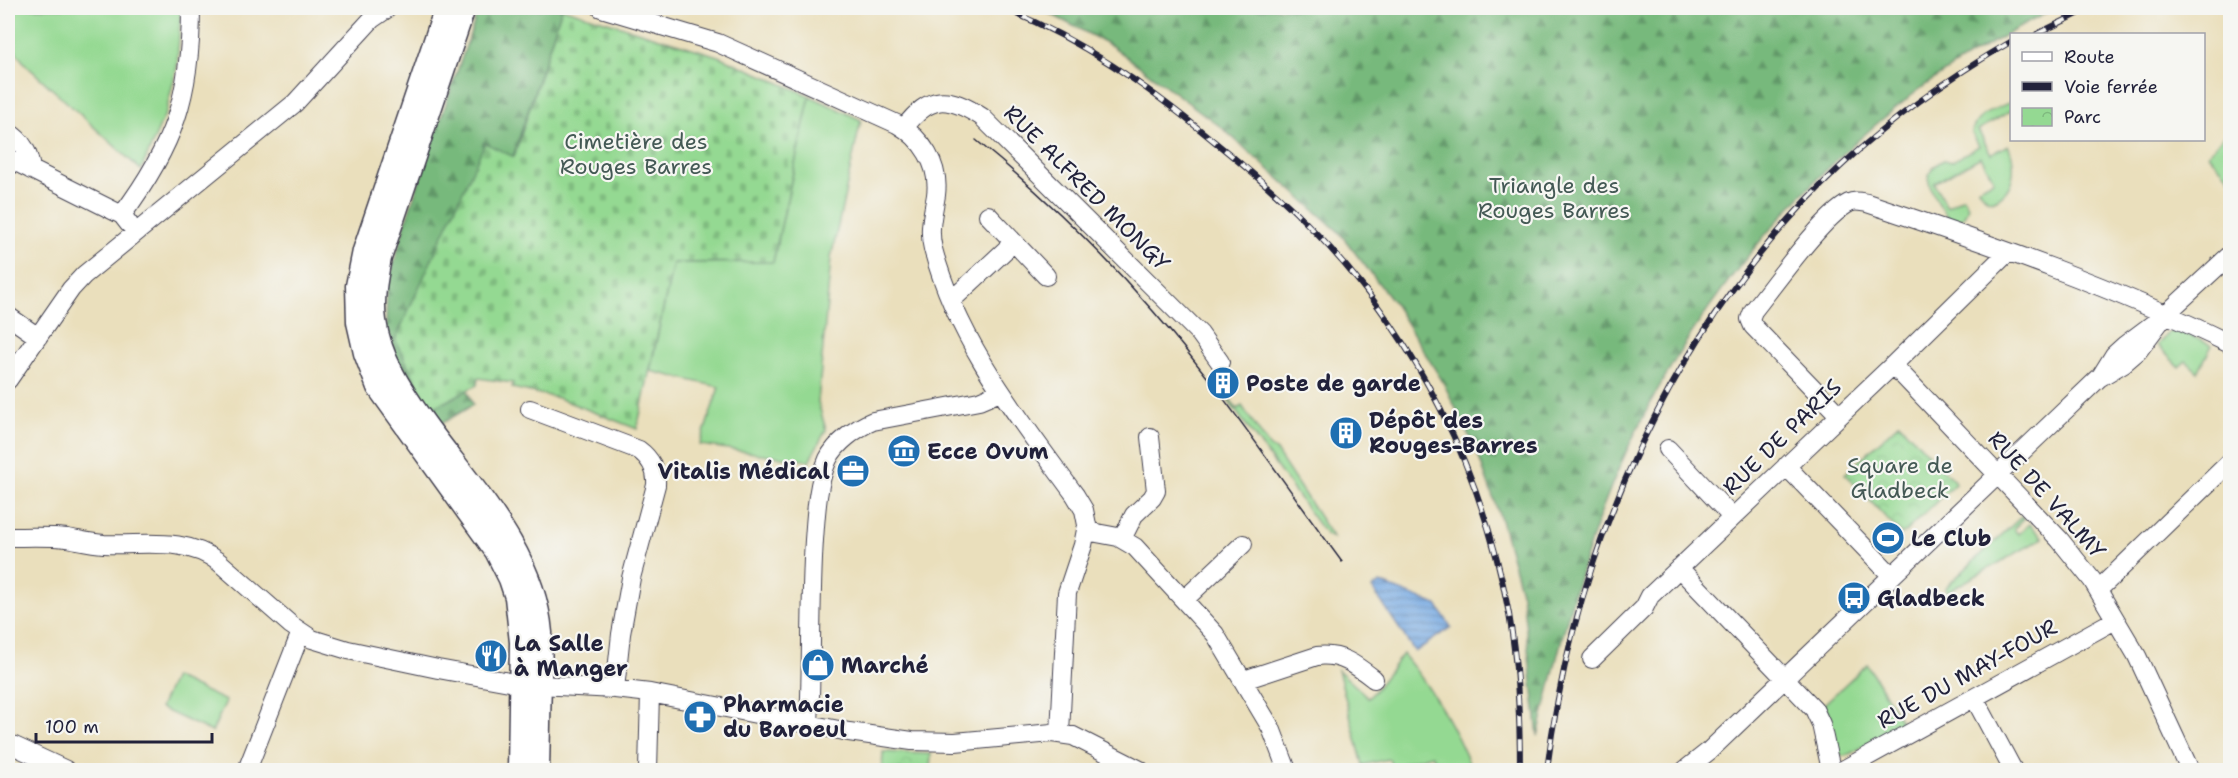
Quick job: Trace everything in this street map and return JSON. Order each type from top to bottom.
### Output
[{"type":"main road","points":[[442,44],[446,8]]},
{"type":"main road","points":[[464,8],[442,44],[364,251],[357,286],[357,322],[365,353],[378,387],[487,537],[504,564],[519,609],[521,642],[530,684],[538,771]]},
{"type":"main road","points":[[519,771],[530,684]]},
{"type":"street","points":[[122,215],[150,176],[177,119],[189,67],[191,8]]},
{"type":"street","points":[[8,381],[78,281],[295,103],[372,19],[388,8]]},
{"type":"street","points":[[601,8],[727,47],[904,128],[922,145],[935,172],[936,187],[930,223],[930,239],[952,300],[973,347],[1000,392],[1080,503],[1086,517],[1086,531],[1067,593],[1060,733]]},
{"type":"street","name":"RUE ALFRED MONGY","points":[[904,128],[920,109],[936,101],[959,106],[982,117],[1200,334],[1220,362]]},
{"type":"street","points":[[8,132],[24,147],[30,160],[31,170]]},
{"type":"street","points":[[8,158],[122,215],[136,232]]},
{"type":"street","points":[[1839,415],[1753,326],[1750,319],[1753,311],[1833,217],[1851,202],[1861,201],[2008,252],[2144,304],[2230,344]]},
{"type":"street","points":[[988,215],[1047,276]]},
{"type":"street","points":[[952,300],[1014,242]]},
{"type":"street","name":"RUE DE PARIS","points":[[1592,659],[1644,608],[1650,596],[1893,365],[2008,252]]},
{"type":"street","points":[[1685,771],[1709,751],[2099,378],[2111,358],[2124,345],[2165,315],[2230,255]]},
{"type":"street","points":[[2181,301],[2201,324],[2230,344]]},
{"type":"street","points":[[8,316],[38,337]]},
{"type":"street","name":"RUE DE VALMY","points":[[1893,365],[2071,553],[2098,590],[2138,656],[2190,771]]},
{"type":"street","points":[[809,724],[811,585],[816,509],[825,467],[831,454],[857,428],[873,421],[979,401],[1000,392]]},
{"type":"street","points":[[530,409],[639,450],[648,458],[654,469],[656,485],[629,587],[615,689]]},
{"type":"street","points":[[1122,538],[1134,515],[1156,491],[1150,437]]},
{"type":"street","points":[[1668,449],[1732,517]]},
{"type":"street","points":[[2098,590],[2230,462]]},
{"type":"street","points":[[1786,466],[1892,576]]},
{"type":"street","points":[[1086,531],[1122,538],[1140,552],[1215,634],[1270,728],[1287,771]]},
{"type":"street","points":[[8,537],[59,537],[93,543],[176,544],[193,547],[219,562],[312,639],[348,650],[438,669],[530,684],[650,693],[883,738],[918,742],[1060,733],[1079,738],[1140,771]]},
{"type":"street","points":[[1184,600],[1243,544]]},
{"type":"street","points":[[1679,568],[1785,677],[1817,715],[1824,735],[1831,771]]},
{"type":"street","name":"RUE DU MAY-FOUR","points":[[1844,771],[2115,620]]},
{"type":"street","points":[[247,771],[301,632]]},
{"type":"street","points":[[1244,680],[1317,656],[1328,655],[1348,661],[1374,679]]},
{"type":"street","points":[[648,771],[650,693]]},
{"type":"street","points":[[1974,699],[2013,771]]},
{"type":"street","points":[[8,743],[66,771]]},
{"type":"street","points":[[1692,771],[1709,751]]},
{"type":"green space","points":[[8,8],[181,8],[177,67],[166,112],[141,170],[26,65],[8,42]]},
{"type":"green space","points":[[479,8],[562,8],[513,157],[484,143],[437,406],[467,390],[473,405],[441,424],[401,370],[386,326],[387,287],[409,211]]},
{"type":"green space","name":"Cimetière des Rouges Barres","points":[[562,8],[718,56],[810,96],[773,262],[673,263],[637,429],[558,398],[512,388],[513,383],[478,378],[477,385],[437,406],[428,405],[395,340],[485,143],[514,157]]},
{"type":"green space","name":"Triangle des Rouges Barres","points":[[1039,8],[2056,8],[1949,69],[1916,92],[1864,135],[1816,180],[1729,280],[1691,334],[1657,391],[1627,450],[1601,512],[1574,595],[1538,736],[1522,595],[1501,520],[1477,452],[1443,382],[1394,303],[1339,232],[1221,127],[1112,46]]},
{"type":"green space","points":[[810,96],[861,120],[831,258],[818,402],[826,430],[809,461],[700,445],[719,387],[650,371],[673,263],[773,262]]},
{"type":"green space","points":[[2010,102],[2010,112],[1978,130],[1991,154],[2008,145],[2013,160],[2010,184],[2000,197],[1992,201],[1987,199],[1978,189],[1994,180],[1981,157],[1934,183],[1947,207],[1963,197],[1968,206],[1962,219],[1953,222],[1949,220],[1930,188],[1930,173],[1944,160],[1951,162],[1979,146],[1972,133],[1973,127],[1981,117]]},
{"type":"green space","points":[[2230,128],[2230,175],[2229,177],[2208,154]]},
{"type":"green space","points":[[2177,330],[2212,345],[2198,372],[2186,361],[2179,367],[2157,345],[2170,332]]},
{"type":"green space","points":[[1224,391],[1237,409],[1242,406],[1269,446],[1276,451],[1333,538],[1326,535],[1222,392]]},
{"type":"green space","name":"Square de Gladbeck","points":[[1899,423],[1956,483],[1902,535],[1845,474]]},
{"type":"green space","points":[[2022,516],[2024,518],[2014,529],[2018,534],[2029,524],[2043,538],[1947,592],[1945,588]]},
{"type":"green space","points":[[1403,654],[1442,709],[1472,770],[1442,770],[1432,755],[1392,767],[1389,759],[1363,765],[1338,670],[1369,698]]},
{"type":"green space","points":[[1867,664],[1903,725],[1846,756],[1842,756],[1838,750],[1829,714],[1823,705]]},
{"type":"green space","points":[[174,677],[226,701],[212,732],[160,708]]},
{"type":"green space","points":[[883,752],[931,754],[930,770],[882,770]]},
{"type":"water","points":[[1380,583],[1437,605],[1451,627],[1415,652],[1372,588]]},
{"type":"tram line","points":[[976,140],[1068,222],[1112,265],[1153,311],[1227,403],[1342,562]]},
{"type":"railway","points":[[1003,8],[1085,49],[1137,82],[1186,118],[1278,195],[1352,273],[1385,316],[1415,362],[1441,409],[1482,509],[1497,561],[1515,653],[1520,770]]},
{"type":"railway","points":[[2039,33],[2090,8]]},
{"type":"railway","points":[[1547,770],[1561,686],[1581,603],[1608,522],[1642,443],[1682,367],[1728,296],[1781,229],[1840,167],[1922,99],[2010,42]]},
{"type":"place","name":"Poste de garde","points":[[1223,383]]},
{"type":"place","name":"Dépôt des Rouges-Barres","points":[[1346,433]]},
{"type":"place","name":"Ecce Ovum","points":[[904,451]]},
{"type":"place","name":"Vitalis Médical","points":[[853,471]]},
{"type":"place","name":"Le Club","points":[[1888,538]]},
{"type":"place","name":"Gladbeck","points":[[1854,598]]},
{"type":"place","name":"La Salle à Manger","points":[[491,656]]},
{"type":"place","name":"Marché","points":[[818,665]]},
{"type":"place","name":"Pharmacie du Baroeul","points":[[700,717]]}]
